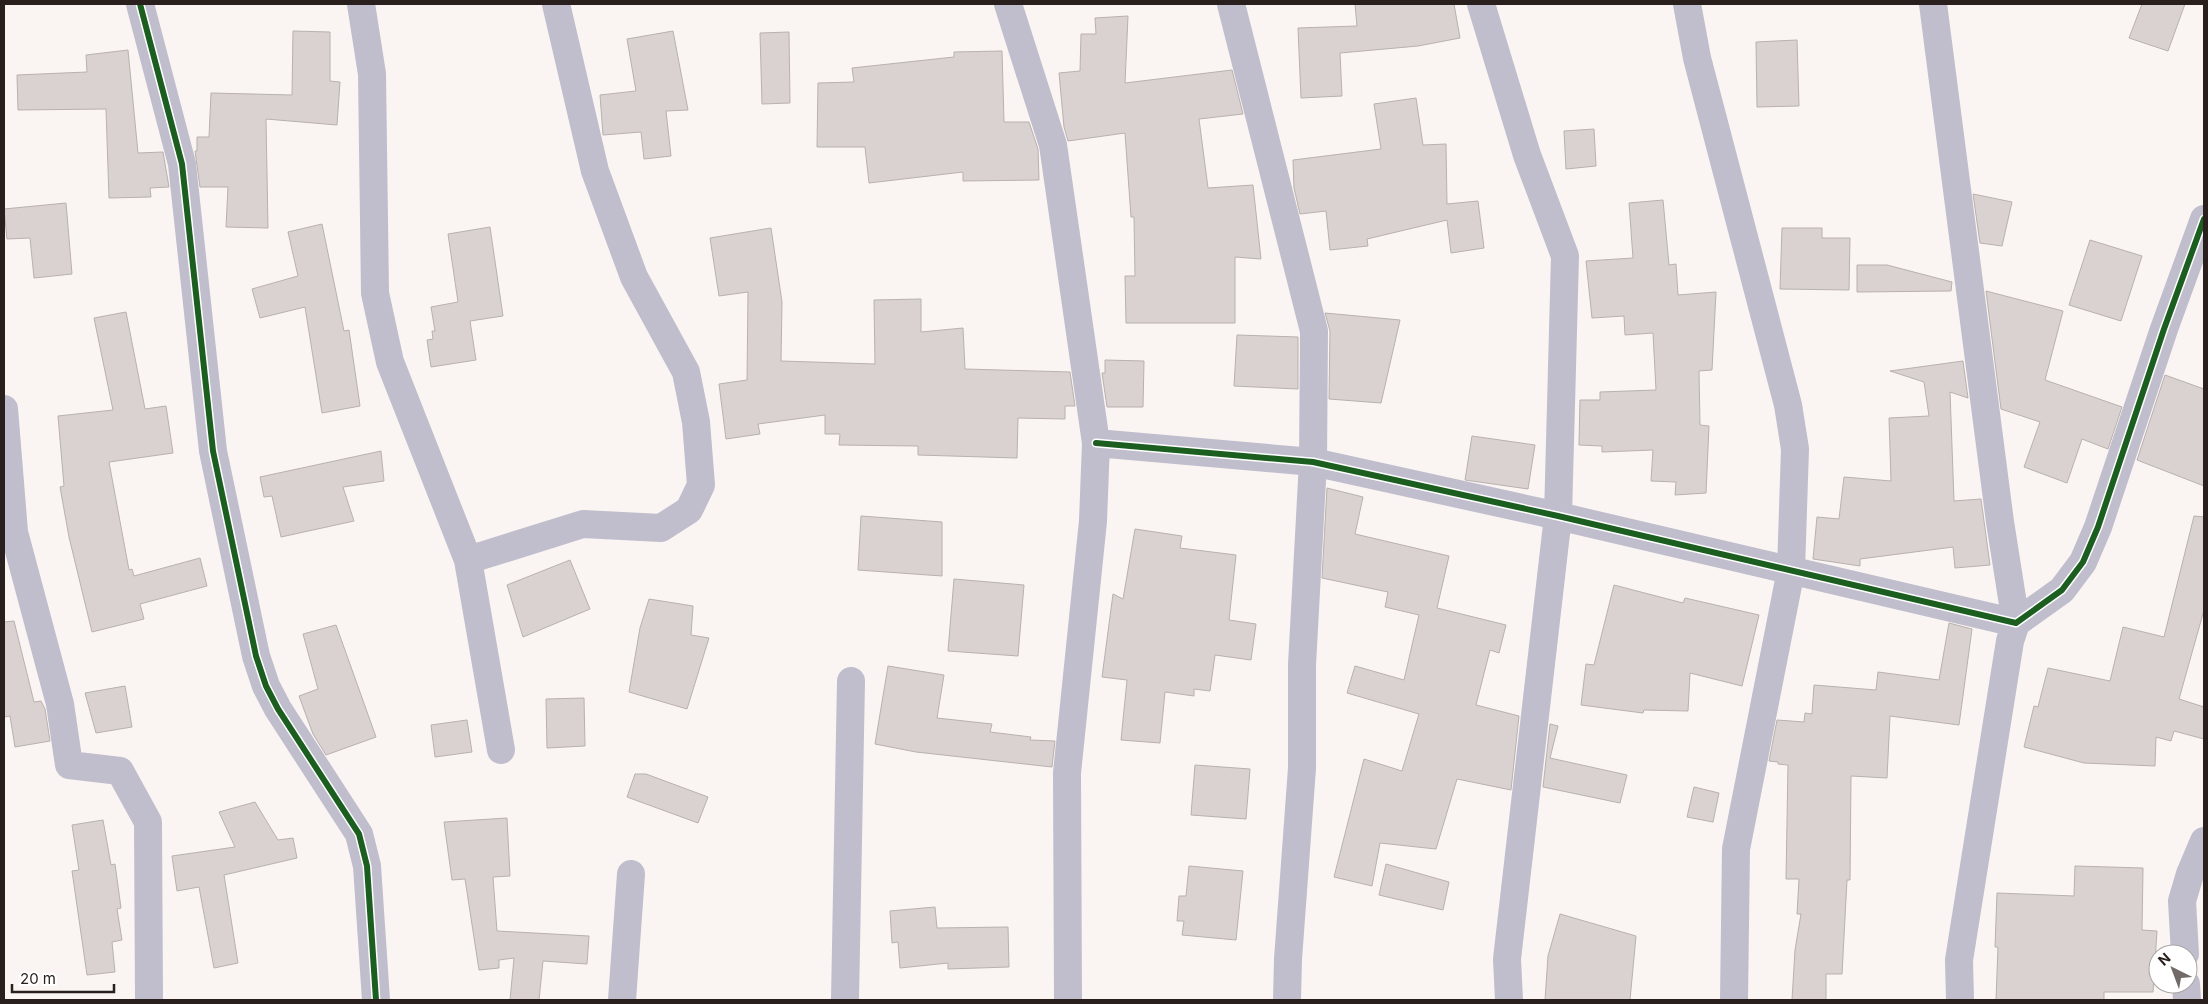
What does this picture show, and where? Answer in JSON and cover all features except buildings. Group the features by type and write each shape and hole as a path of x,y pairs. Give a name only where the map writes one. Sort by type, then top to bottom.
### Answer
{"street":[{"path":"140,4 182,164 213,451 256,656 266,686 278,709 359,834 367,866 376,1000"},
{"path":"361,4 372,74 375,293 390,362 468,560 501,750"},
{"path":"468,560 583,524 661,528 689,510 701,485 696,422 686,372 634,277 595,171 556,4"},
{"path":"1008,4 1053,145 1096,443 1092,521 1067,773 1068,1000"},
{"path":"1231,4 1314,331 1312,462 1302,665 1302,768 1288,959 1287,1000"},
{"path":"1481,4 1527,154 1565,256 1558,516 1507,959 1509,1000"},
{"path":"1687,4 1697,58 1788,406 1795,449 1791,570 1736,849 1734,1000"},
{"path":"1934,4 2000,522 2016,623 2010,641 1959,960 1960,1000"},
{"path":"1096,443 1312,462 1558,516 2016,623 2062,590 2083,562 2098,528 2164,329 2204,218"},
{"path":"4,409 14,532 60,704 69,765 120,771 148,822 149,1000"},
{"path":"845,1000 851,681"},
{"path":"2184,944 2182,901 2190,874 2204,841"},
{"path":"622,1000 631,874"}],"cycle path":[{"path":"140,4 182,164 213,451 256,656 266,686 278,709 359,834 367,866 376,1000"},
{"path":"1096,443 1313,462 1558,516 2016,623 2062,590 2083,562 2098,527 2164,329 2204,219"}]}
